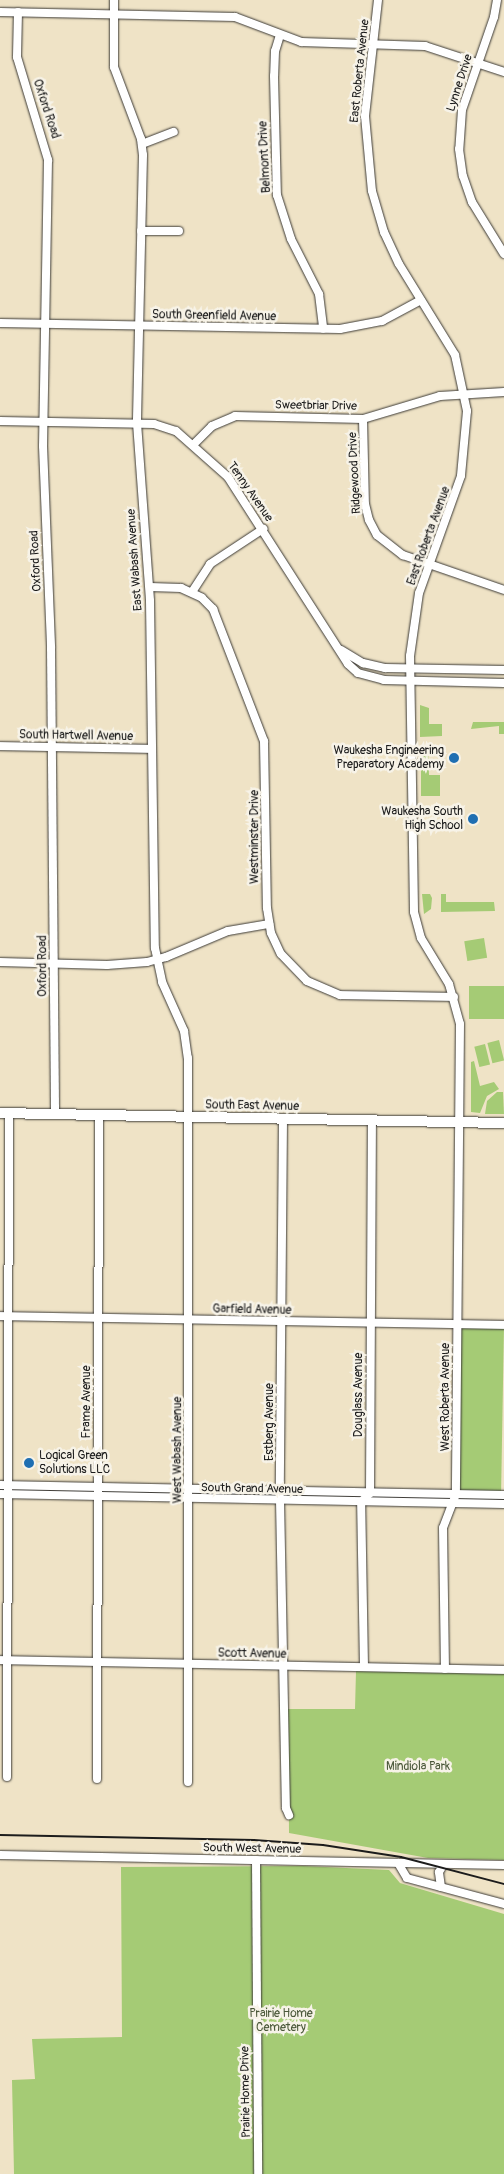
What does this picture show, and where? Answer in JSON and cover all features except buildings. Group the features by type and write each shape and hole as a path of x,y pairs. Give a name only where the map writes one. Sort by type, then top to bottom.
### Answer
{"main road":[{"name":"South East Avenue","path":"4,1113 504,1123"}],"street":[{"name":"East Wabash Avenue","path":"114,0 114,67 142,144 142,231 137,423 150,587 156,960 162,982 186,1038 190,1118"},
{"name":"East Roberta Avenue","path":"378,0 375,44 365,116 369,176 384,232 421,300 451,345 465,393 467,423 461,476 429,564 416,610 410,669 414,912 421,938 454,997 460,1024 460,1122"},
{"name":"Lynne Drive","path":"497,0 494,17 462,110 460,162 477,214 504,254"},
{"path":"0,12 235,17 250,20 280,35 301,42 434,47 504,72"},
{"name":"Oxford Road","path":"18,12 17,57 48,160 43,422 53,747 55,1114"},
{"name":"Belmont Drive","path":"280,35 275,51 274,76 277,194 291,239 319,294 323,329"},
{"path":"142,144 174,132"},
{"path":"142,231 179,231"},
{"name":"South Greenfield Avenue","path":"0,323 323,329 372,324 421,300"},
{"name":"Sweetbriar Drive","path":"194,444 212,426 235,416 363,419 418,400 465,393 504,392"},
{"name":"Ridgewood Drive","path":"363,419 369,520 377,535 391,549 504,590"},
{"name":"Tenny Avenue","path":"0,421 137,423 165,427 194,444 228,477 341,650 348,664 368,677 410,682 504,684"},
{"path":"192,592 210,564 263,529"},
{"name":"Westminster Drive","path":"150,587 170,586 192,592 208,604 218,618 264,744 269,924 286,961 297,973 321,989 352,997 454,997"},
{"name":"Tenny Avenue","path":"341,650 372,666 410,669 504,670"},
{"name":"South Hartwell Avenue","path":"0,746 152,749"},
{"path":"0,962 127,964 156,960 228,931 269,924"},
{"path":"4,1113 4,1660 7,1777"},
{"name":"Frame Avenue","path":"98,1779 99,1116"},
{"name":"West Wabash Avenue","path":"188,1782 190,1118"},
{"name":"Estberg Avenue","path":"283,1119 280,1500 286,1808 289,1815"},
{"name":"Douglass Avenue","path":"370,1493 372,1120"},
{"name":"West Roberta Avenue","path":"445,1669 443,1528 456,1494 460,1122"},
{"name":"Garfield Avenue","path":"4,1316 504,1325"},
{"name":"South Grand Avenue","path":"4,1486 504,1495"},
{"path":"364,1667 361,1502 370,1493"},
{"name":"South Grand Avenue","path":"4,1494 504,1504"},
{"name":"Scott Avenue","path":"4,1660 504,1670"},
{"name":"South West Avenue","path":"0,1856 504,1865"},
{"name":"Prairie Home Drive","path":"256,1860 258,2174"},
{"path":"398,1863 407,1878 504,1904"},
{"path":"441,1887 439,1874 444,1864"}],"green space":[{"path":"420,705 429,708 429,724 442,724 442,736 420,737"},
{"path":"473,722 504,722 504,734 499,734 499,726 471,729"},
{"path":"421,745 428,749 429,775 440,775 440,796 421,796"},
{"path":"422,894 430,894 432,898 431,909 424,914"},
{"path":"441,894 446,894 446,902 494,902 495,911 441,912"},
{"path":"484,938 487,958 467,961 464,941"},
{"path":"469,986 504,986 504,1019 469,1019"},
{"path":"499,1040 504,1060 492,1063 487,1043"},
{"path":"485,1044 490,1064 479,1067 474,1047"},
{"path":"474,1061 480,1086 494,1082 499,1089 487,1096 480,1113 471,1112 471,1062"},
{"path":"497,1092 503,1092 504,1114 485,1114 487,1101"},
{"path":"457,1325 504,1326 501,1495 454,1494"},
{"name":"Mindiola Park","path":"356,1671 504,1674 504,1860 428,1858 289,1833 288,1709 355,1709"},
{"name":"Prairie Home Cemetery","path":"303,1866 389,1870 400,1883 504,1914 504,2174 14,2174 12,2080 35,2079 32,2039 122,2037 121,1867"}],"railway":[{"path":"0,1835 254,1840 323,1845 401,1857 504,1884"}],"place":[{"name":"Waukesha Engineering Preparatory Academy","path":"454,758"},
{"name":"Waukesha South High School","path":"473,819"},
{"name":"Logical Green Solutions LLC","path":"29,1463"}]}
